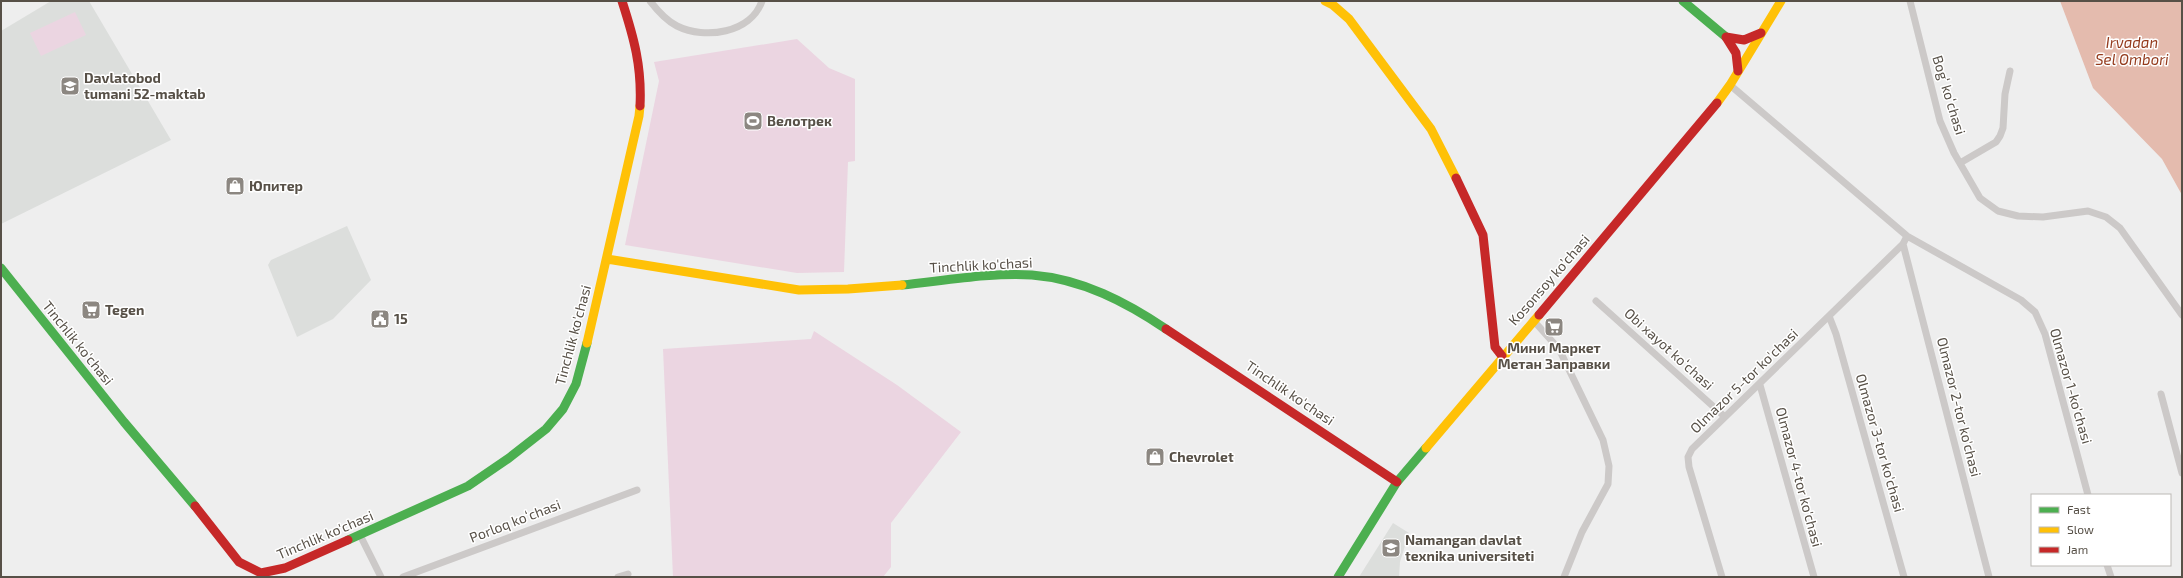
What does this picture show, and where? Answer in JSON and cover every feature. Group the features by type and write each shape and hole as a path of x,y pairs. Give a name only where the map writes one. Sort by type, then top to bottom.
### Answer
{"street":[{"name":"Tinchlik ko'chasi","path":"1,268 124,422 162,465 239,562 256,573 269,573 285,568 468,486 528,444 555,420 567,403 578,378 607,259 639,116 640,87 636,46 622,1"},
{"path":"650,1 676,26 691,31 712,33 734,30 750,19 762,1"},
{"path":"1325,1 1334,5 1350,19 1431,129 1477,219 1483,235 1495,347 1502,356"},
{"path":"1683,1 1726,37 1736,53 1738,71"},
{"name":"Kosonsoy ko’chasi","path":"1338,577 1397,482 1502,356 1533,320 1552,301 1705,119 1730,85 1781,1"},
{"name":"Bogʻ koʻchasi","path":"1910,1 1940,121 1960,163 1980,198 1998,211 2018,216 2043,217 2088,212 2106,218 2120,228 2182,315"},
{"path":"1726,37 1736,41 1745,40 1762,32"},
{"path":"1960,163 1996,142 2000,136 2003,128 2005,94 2010,71"},
{"name":"Olmazor 1-ko'chasi","path":"1730,85 1907,236 2008,291 2035,312 2045,334 2088,494"},
{"name":"Olmazor 5-tor ko'chasi","path":"1722,577 1688,457 1692,449 1760,385 1903,244 1907,236"},
{"name":"Olmazor 2-tor ko'chasi","path":"1903,244 1989,577"},
{"name":"Tinchlik ko'chasi","path":"607,259 799,290 848,288 1015,275 1038,275 1060,279 1100,292 1139,311 1397,482"},
{"name":"Obi xayot koʻchasi","path":"1596,301 1725,417"},
{"name":"Olmazor 3-tor ko'chasi","path":"1829,316 1836,334 1904,577"},
{"path":"1533,320 1560,349 1603,440 1609,466 1608,484 1582,532 1564,577"},
{"name":"Olmazor 4-tor ko'chasi","path":"1760,385 1814,577"},
{"path":"2161,394 2179,448 2182,473"},
{"name":"Porloq koʻchasi","path":"403,577 637,490"},
{"path":"360,535 381,577"},
{"path":"2107,566 2110,577"},
{"path":"618,577 628,574"}],"shaded area":[{"name":"Davlatobod tumani 52-maktab","path":"51,1 89,1 171,140 1,224 1,31"},
{"path":"75,12 86,35 41,56 30,33"},
{"name":"Велотрек","path":"797,39 829,68 855,79 855,161 848,162 844,272 797,273 625,245 659,81 654,62"},
{"path":"347,226 371,280 333,319 297,337 268,265 271,260"},
{"path":"814,331 897,385 961,432 891,523 891,567 883,577 673,577 663,349 811,339"},
{"name":"Namangan davlat texnika universiteti","path":"1393,523 1409,533 1400,562 1399,577 1359,577"}],"water":[{"name":"Irvadan Sel Ombori","path":"2060,1 2182,1 2182,195 2162,159 2093,88"}],"traffic: fast":[{"path":"1683,1 1726,37"},
{"path":"1,268 124,422 195,506"},
{"path":"902,285 967,277 1017,274 1050,277 1068,281 1103,293 1151,319 1166,329"},
{"path":"348,540 468,486 509,458 546,429 563,409 576,384 587,343"},
{"path":"1338,577 1397,482 1426,448"}],"traffic: slow":[{"path":"1325,1 1333,5 1349,19 1431,129 1456,178"},
{"path":"1717,103 1730,85 1781,1"},
{"path":"587,343 639,116 640,106"},
{"path":"607,259 799,290 848,289 902,285"},
{"path":"1426,448 1539,315"}],"traffic: jam":[{"path":"622,1 636,53 640,78 640,106"},
{"path":"1738,71 1736,53 1726,37 1744,40 1761,33"},
{"path":"1539,315 1717,103"},
{"path":"1456,178 1483,235 1495,347 1502,356"},
{"path":"1166,329 1397,482"},
{"path":"195,506 239,562 261,573 285,568 348,540"}],"place":[{"name":"Davlatobod tumani 52-maktab","path":"70,86"},
{"name":"Велотрек","path":"753,121"},
{"name":"Юпитер","path":"235,186"},
{"name":"Tegen","path":"91,310"},
{"name":"15","path":"380,319"},
{"name":"Мини Маркет Метан Заправки","path":"1554,327"},
{"name":"Chevrolet","path":"1155,457"},
{"name":"Namangan davlat texnika universiteti","path":"1391,548"}]}
